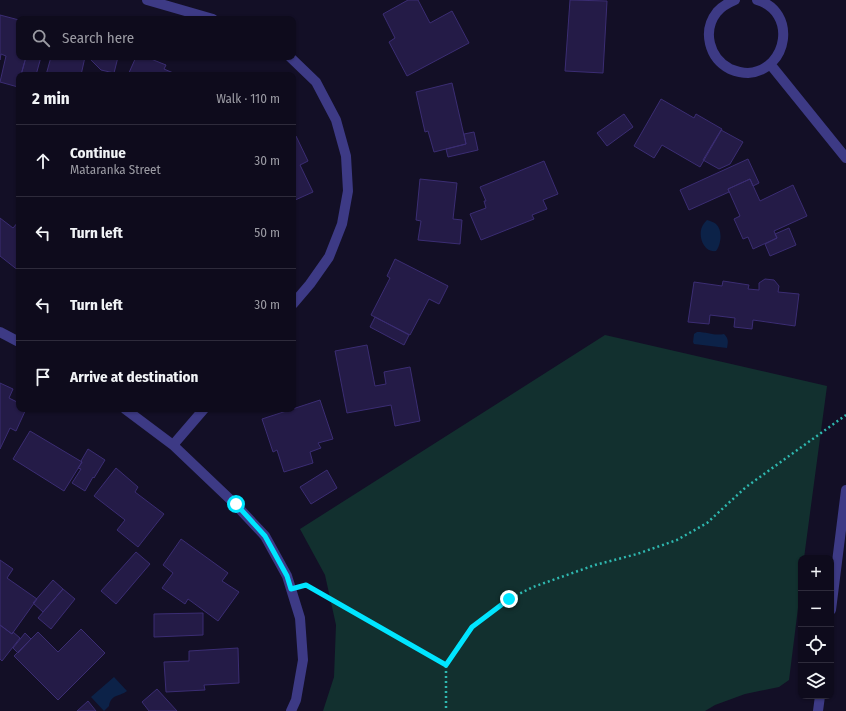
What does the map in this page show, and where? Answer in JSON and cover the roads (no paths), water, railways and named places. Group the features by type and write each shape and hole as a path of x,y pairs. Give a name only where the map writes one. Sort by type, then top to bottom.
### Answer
{"street":[{"path":"147,0 203,16"},
{"path":"735,0 727,3 718,11 711,22 709,34 710,46 716,57 724,66 735,71 747,73 759,70 770,64 778,55 783,43 783,31 780,19 773,9 758,0"},
{"path":"293,60 316,82 336,120 346,156 348,191 342,224 329,257 296,300"},
{"path":"770,64 846,158"},
{"path":"0,332 16,340"},
{"path":"129,412 173,445 236,504 265,536 287,576 300,618 303,660 296,700 291,711"},
{"path":"173,445 201,412"},
{"path":"833,591 846,490"},
{"path":"818,711 820,699"}],"water":[{"path":"707,220 715,223 720,230 720,241 716,251 711,251 702,242 701,229"},
{"path":"697,332 717,335 724,334 728,341 727,348 694,344 694,334"},
{"path":"114,677 127,691 113,698 109,706 104,711 91,697"}]}
